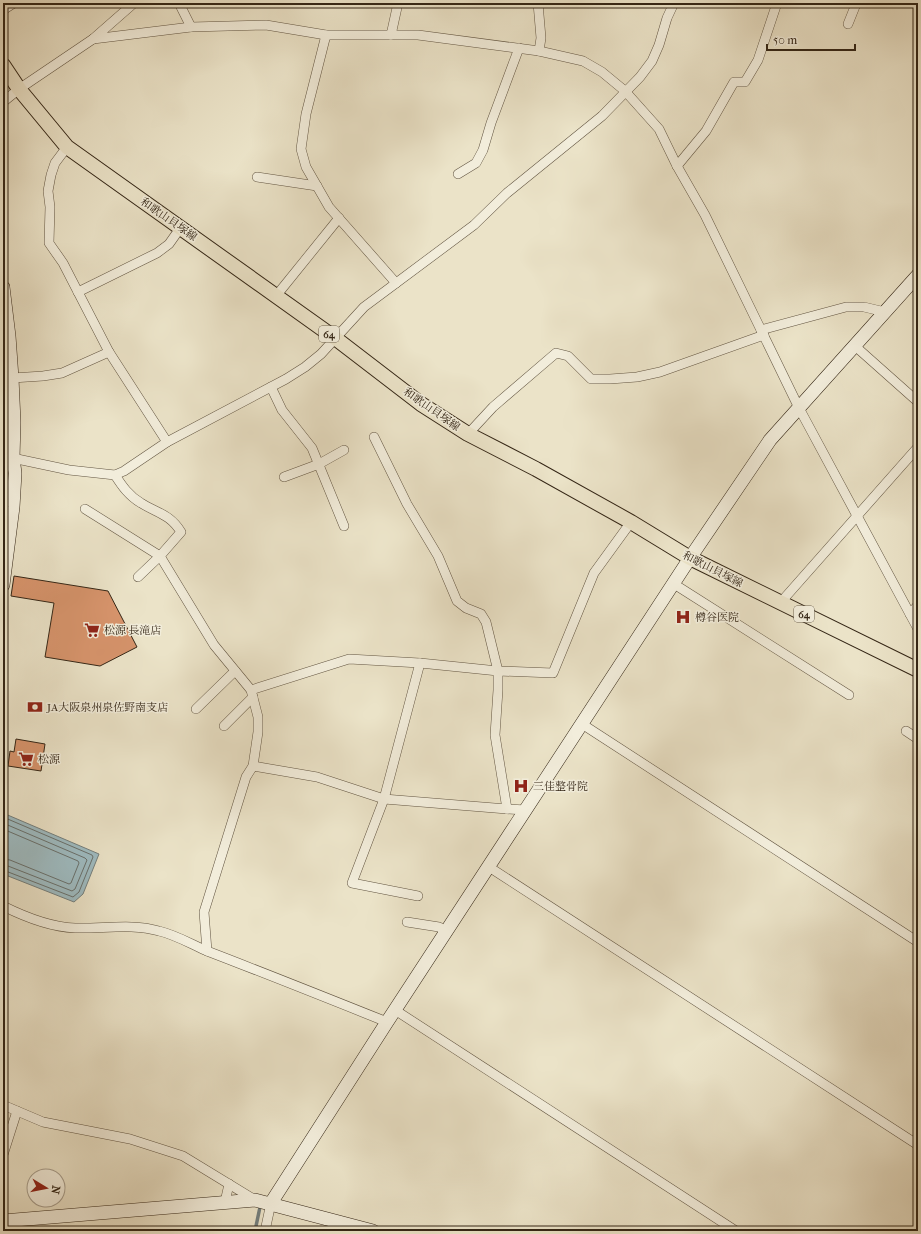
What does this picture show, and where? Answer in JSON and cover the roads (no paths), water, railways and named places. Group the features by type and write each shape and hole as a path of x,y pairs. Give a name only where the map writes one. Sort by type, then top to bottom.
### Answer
{"main road":[{"name":"和歌山貝塚線","path":"3,65 20,89 67,147 335,338 421,404 468,434 536,469 631,522 690,558 918,670"}],"street":[{"path":"3,10 14,3"},
{"path":"3,102 93,39 134,3"},
{"path":"179,3 191,27"},
{"path":"391,35 398,3"},
{"path":"538,3 541,38 539,51"},
{"path":"8,457 69,470 115,475 124,471 167,442 271,387 305,367 321,354 364,307 474,225 507,193 602,116 640,77 652,61 660,45 667,18 674,3"},
{"path":"677,166 706,131 734,82 745,82 758,60 777,3"},
{"path":"848,24 856,4 854,3"},
{"path":"93,39 191,27 266,25 326,35 418,35 519,48 583,61 602,72 625,91 659,129 677,166 705,215 800,408 918,630"},
{"path":"326,35 306,114 301,149 306,167 329,207 396,282"},
{"path":"458,174 476,163 483,150 491,123 519,48"},
{"path":"67,147 55,163 51,175 48,191 50,207 49,243 63,263 109,352 167,442"},
{"path":"257,177 317,186"},
{"path":"276,296 339,218"},
{"path":"78,292 157,253 169,244 181,227"},
{"path":"265,1231 271,1203 387,1022 690,558 770,440 918,275"},
{"path":"3,287 9,336 9,373 14,422 8,457 15,473 13,507 3,585"},
{"path":"468,434 493,407 556,353 568,356 591,378 610,379 630,377 660,372 763,333 846,307 864,307 885,312"},
{"path":"855,346 918,402"},
{"path":"9,373 43,376 62,373 109,352"},
{"path":"271,387 282,410 312,448 344,526"},
{"path":"374,437 407,504 438,556 457,601 466,608 481,614 486,622 498,671 495,735 507,809"},
{"path":"781,602 918,447"},
{"path":"284,477 319,464 344,450"},
{"path":"115,475 124,489 140,502 153,508 175,522 181,532 160,556 138,577"},
{"path":"85,509 160,556 214,646 252,694 258,716 256,750 253,766 246,777 204,912 207,951"},
{"path":"224,726 252,694 349,659 420,663 498,671 553,672 594,573 631,522"},
{"path":"674,584 849,695"},
{"path":"910,614 918,605"},
{"path":"418,896 352,884 384,799 420,663"},
{"path":"196,709 235,671"},
{"path":"582,724 918,942"},
{"path":"906,731 918,739"},
{"path":"253,766 317,777 384,799 526,810"},
{"path":"489,867 918,1146"},
{"path":"3,906 41,922 59,926 73,928 142,928 160,931 387,1022"},
{"path":"407,922 439,927 446,932"},
{"path":"395,1010 736,1231"},
{"path":"3,1105 43,1122 130,1139 183,1156 255,1200"},
{"path":"3,1155 17,1111"},
{"path":"224,1202 229,1184"},
{"path":"3,1221 255,1200 373,1231"}],"water":[{"path":"3,813 99,854 83,894 74,902 3,874"}],"waterway":[{"path":"255,1231 260,1207"}],"place":[{"name":"樽谷医院","path":"683,617"},
{"name":"松源 長滝店","path":"92,630"},
{"name":"JA大阪泉州泉佐野南支店","path":"35,707"},
{"name":"松源","path":"26,759"},
{"name":"三佳整骨院","path":"521,786"}]}
